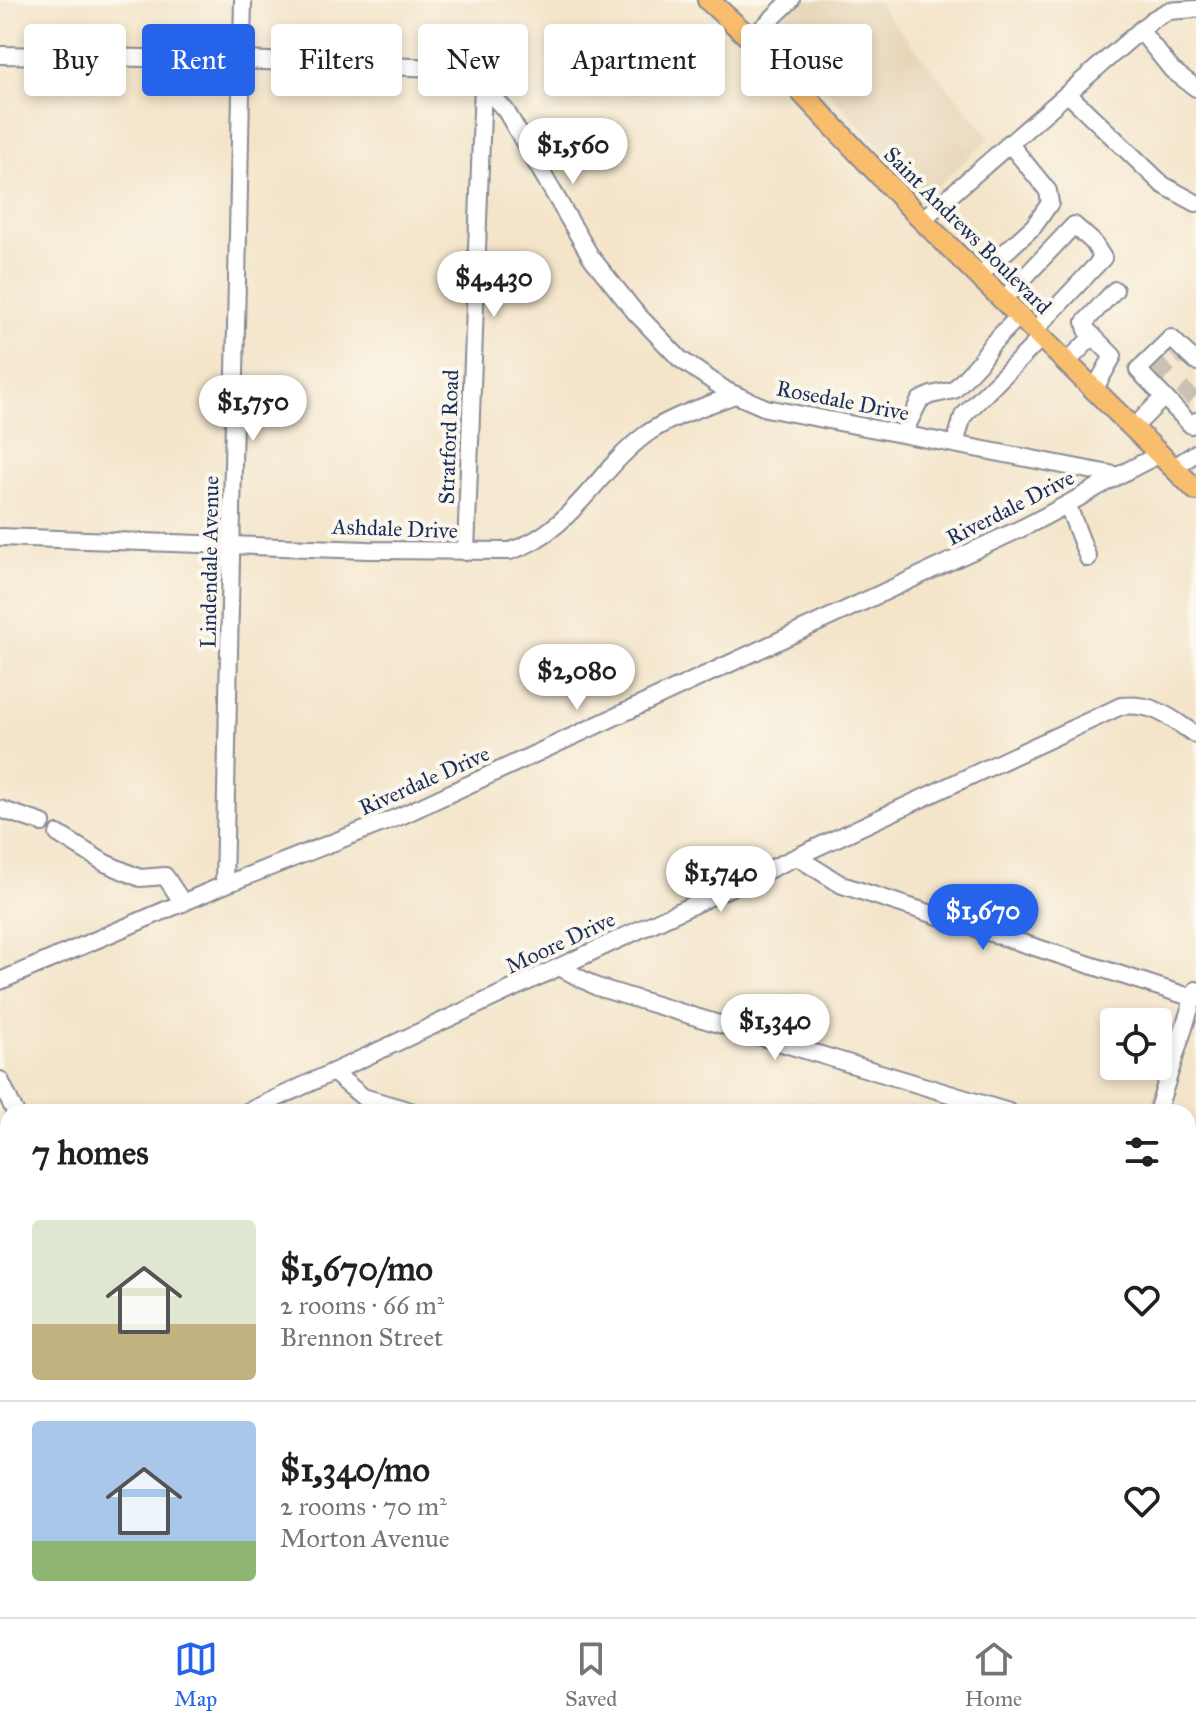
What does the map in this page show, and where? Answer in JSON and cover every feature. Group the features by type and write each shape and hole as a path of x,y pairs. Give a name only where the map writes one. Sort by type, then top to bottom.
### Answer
{"main road":[{"name":"Saint Andrews Boulevard","path":"708,0 741,30"},
{"name":"Saint Andrews Boulevard","path":"805,96 922,220 1196,490"}],"street":[{"name":"Lindendale Avenue","path":"243,0 243,24"},
{"path":"766,24 791,0"},
{"path":"922,220 1140,30 1168,11 1196,9"},
{"path":"1140,30 1172,70 1196,88"},
{"name":"Rosedale Drive","path":"0,55 142,58"},
{"name":"Rosedale Drive","path":"255,61 418,67"},
{"path":"1068,94 1163,185 1196,203"},
{"name":"Lindendale Avenue","path":"224,885 241,96"},
{"name":"Stratford Road","path":"466,552 483,96"},
{"name":"Rosedale Drive","path":"493,96 506,111 591,257 635,312 680,359 735,395 766,408 1115,475"},
{"path":"979,276 1034,226 1050,203 1048,191 1009,143"},
{"path":"955,444 963,416 1103,258 1093,242 1074,225 1003,300"},
{"path":"1094,390 1113,356 1087,330 1085,322 1115,290"},
{"path":"903,434 920,400 954,390 1019,316"},
{"path":"1066,363 1093,336"},
{"path":"1185,357 1171,338 1138,370 1154,380 1191,425 1196,421"},
{"name":"Ashdale Drive","path":"0,537 510,551 551,531 644,436 663,424 735,395"},
{"path":"1133,428 1173,400"},
{"name":"Riverdale Drive","path":"0,981 224,885 403,815 1068,506 1115,475 1196,453"},
{"path":"1068,506 1088,558"},
{"name":"Moore Drive","path":"264,1104 1121,706 1139,705 1158,709 1196,735"},
{"path":"0,809 42,823"},
{"path":"58,834 105,863 140,878 165,876 183,903"},
{"path":"797,857 842,885 1194,993 1159,1104"},
{"path":"559,967 597,987 983,1104"},
{"path":"333,1072 361,1104"},
{"path":"0,1080 11,1104"}],"shaded area":[{"path":"799,0 875,0 990,138 927,195 922,195 833,96 872,96 872,24 776,24"}],"tunnel":[{"path":"1158,376 1176,358"},
{"path":"1182,399 1196,385"}]}
